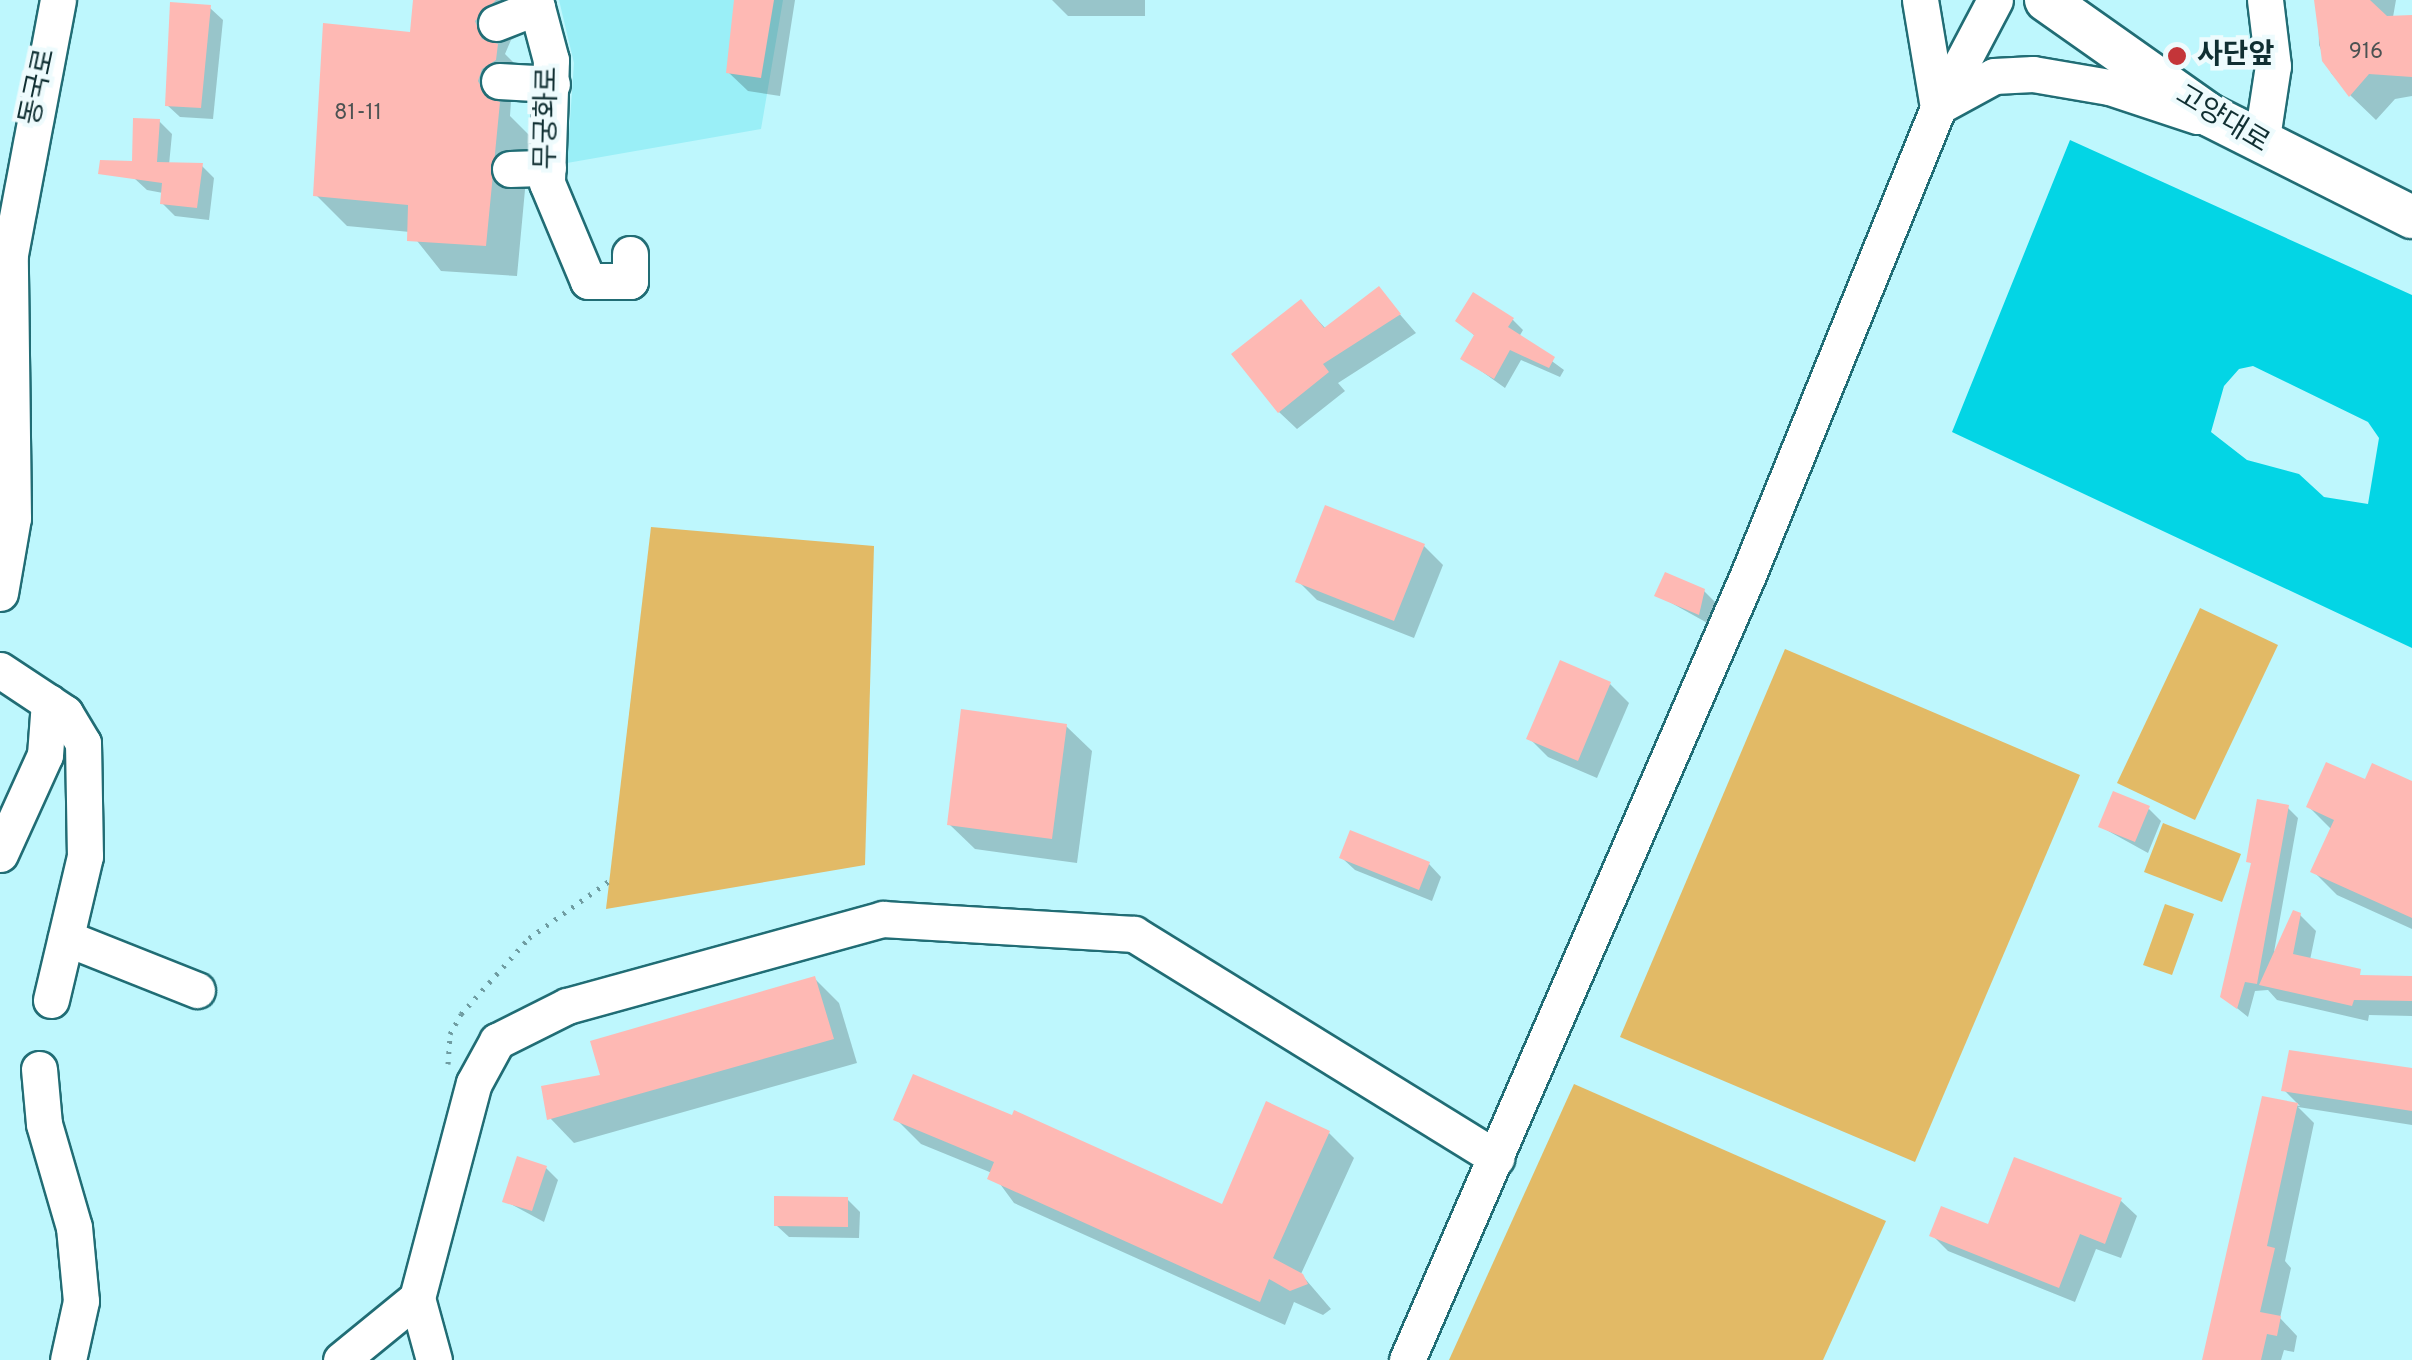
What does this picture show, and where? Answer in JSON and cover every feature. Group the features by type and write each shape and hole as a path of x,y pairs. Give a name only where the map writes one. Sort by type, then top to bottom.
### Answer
{"main road":[{"name":"고양대로","path":"2046,0 2253,132 2412,217"},
{"name":"고양대로","path":"2078,0 2253,132 2412,194"}],"street":[{"name":"동국로","path":"0,593 12,518 6,431 10,254 58,0"},
{"path":"1920,0 1938,108"},
{"path":"1406,1360 1748,575 1938,108 1995,0"},
{"path":"1938,108 1958,91 1994,76 2033,74 2108,87 2253,132 2273,66 2266,0"},
{"path":"496,22 536,3"},
{"name":"무궁화로","path":"536,3 552,84 547,183 588,281 630,280 630,254"},
{"path":"499,82 552,84"},
{"path":"510,169 548,168"},
{"path":"0,670 49,702 83,743 84,856 51,1000"},
{"path":"0,854 45,754 49,702"},
{"path":"434,1360 417,1298 469,1102 497,1041 538,1016 884,919 1107,930 1154,942 1496,1158"},
{"path":"66,938 197,990"},
{"path":"38,1069 44,1124 76,1245 81,1301 68,1360"},
{"path":"341,1360 417,1298"}],"path":[{"path":"469,1102 448,1063 450,1034 461,1014 528,938 609,881"}],"shaded area":[{"path":"559,0 783,0 761,129 567,163 574,63"},
{"path":"2070,140 2412,295 2412,648 1952,432","holes":["2253,366 2368,422 2379,438 2368,504 2324,497 2299,474 2247,460 2211,432 2224,386 2239,369"]},
{"path":"651,527 874,546 865,865 606,909"},
{"path":"2200,608 2278,645 2195,820 2117,783"},
{"path":"1785,649 2080,775 1915,1162 1620,1037"},
{"path":"2163,823 2241,854 2222,902 2144,872"},
{"path":"2165,904 2194,914 2172,975 2143,965"},
{"path":"1574,1084 1886,1221 1823,1360 1449,1360"}],"building":[{"path":"413,0 496,0 475,21 482,39 498,44 496,60 482,69 478,81 487,98 500,102 486,246 407,241 408,205 313,196 323,23 410,32"},
{"path":"734,0 774,0 761,78 726,73"},
{"path":"2314,0 2370,0 2387,16 2412,15 2412,77 2369,74 2349,97 2322,61"},
{"path":"170,2 211,5 201,108 165,106"},
{"path":"133,118 160,119 157,162 203,163 197,208 160,204 162,183 98,174 100,160 132,161"},
{"path":"1379,286 1401,314 1323,364 1329,372 1278,413 1231,354 1301,299 1324,328"},
{"path":"1473,292 1514,318 1508,327 1555,357 1549,368 1510,350 1494,379 1460,359 1474,335 1455,321"},
{"path":"1325,505 1425,544 1394,621 1295,582"},
{"path":"1665,572 1705,589 1699,615 1654,596"},
{"path":"1560,660 1611,682 1578,761 1526,739"},
{"path":"961,709 1067,724 1052,839 947,825"},
{"path":"2326,762 2365,779 2372,763 2412,781 2412,918 2310,872 2334,820 2306,807"},
{"path":"2113,791 2150,806 2135,842 2098,827"},
{"path":"2257,799 2289,805 2257,984 2245,982 2237,1009 2220,997 2251,863 2246,862"},
{"path":"1350,830 1430,862 1419,890 1339,858"},
{"path":"2293,910 2301,913 2293,954 2361,969 2360,975 2412,976 2412,1001 2354,1000 2352,1006 2259,985"},
{"path":"815,976 834,1039 547,1120 541,1086 600,1075 590,1041"},
{"path":"2289,1050 2412,1068 2412,1111 2281,1091"},
{"path":"913,1074 1012,1115 1014,1110 1222,1204 1266,1101 1330,1131 1273,1258 1303,1274 1308,1284 1290,1291 1269,1279 1260,1302 987,1179 994,1162 893,1120"},
{"path":"2262,1096 2298,1103 2267,1246 2275,1248 2260,1312 2281,1316 2277,1336 2267,1334 2261,1360 2202,1360"},
{"path":"517,1156 547,1166 532,1211 502,1202"},
{"path":"2014,1157 2122,1198 2105,1244 2080,1234 2059,1288 1929,1236 1941,1206 1988,1224"},
{"path":"774,1196 848,1197 848,1227 774,1226"}],"place":[{"name":"사단앞","path":"2177,56"}]}
